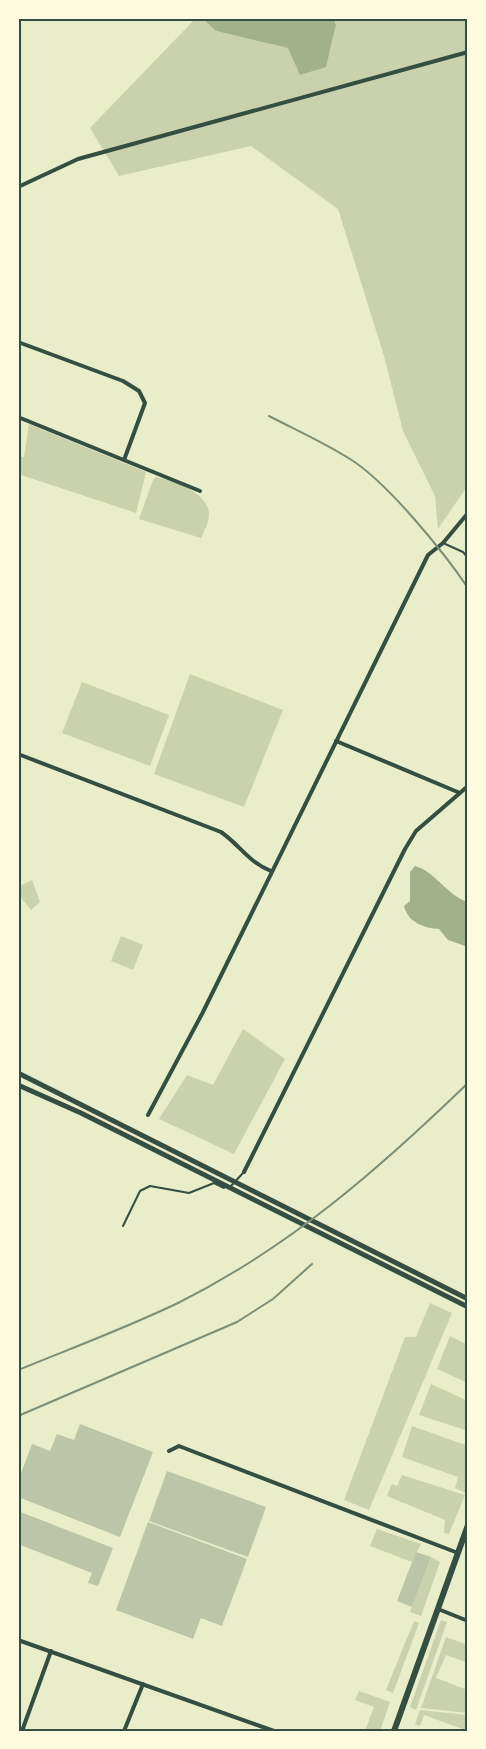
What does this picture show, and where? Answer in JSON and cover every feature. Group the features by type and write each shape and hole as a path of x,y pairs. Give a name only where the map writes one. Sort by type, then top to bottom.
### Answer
{"highway":[{"path":"394,1731 468,1525"}],"main road":[{"path":"18,1073 436,1287 468,1307"},
{"path":"18,1085 436,1287 468,1299"}],"street":[{"path":"18,186 78,159 468,52"},
{"path":"18,342 123,381 139,391 145,403 124,460"},
{"path":"18,417 200,491"},
{"path":"148,1115 203,1011 428,555 443,543 468,513"},
{"path":"468,540 468,546"},
{"path":"336,741 460,793"},
{"path":"18,754 221,832 231,839 252,862 271,872"},
{"path":"244,1172 405,849 417,831 468,786"},
{"path":"169,1451 179,1446 458,1553"},
{"path":"438,1609 468,1620"},
{"path":"18,1640 262,1729 274,1731"},
{"path":"22,1731 51,1651"},
{"path":"124,1731 143,1684"}],"lane":[{"path":"443,543 455,547 468,558"},
{"path":"123,1226 140,1191 150,1186 189,1193 214,1183 228,1190 244,1172"}],"shaded area":[{"path":"196,18 202,18 216,31 288,48 330,52 336,25 334,18 468,18 468,485 438,529 435,496 403,431 384,356 338,209 251,146 119,176 90,128"},
{"path":"202,18 334,18 336,25 326,67 300,75 288,48 216,31"},
{"path":"29,424 146,472 136,513 18,474 18,456 24,457"},
{"path":"156,477 189,489 204,500 209,515 201,538 139,519"},
{"path":"190,674 283,710 244,807 154,774"},
{"path":"82,682 169,715 150,766 62,733"},
{"path":"415,866 429,873 453,894 468,902 468,947 448,940 439,929 423,926 409,917 404,906 410,901 410,872"},
{"path":"32,880 40,902 31,910 18,894 18,887"},
{"path":"121,936 143,945 133,970 111,961"},
{"path":"243,1029 285,1059 234,1154 159,1119 187,1075 213,1085"},
{"path":"430,1303 452,1313 369,1510 344,1500 405,1337 416,1337"},
{"path":"450,1336 468,1345 468,1383 437,1369"},
{"path":"431,1384 468,1401 468,1431 419,1415"},
{"path":"412,1426 468,1446 466,1493 455,1488 458,1477 402,1457"},
{"path":"402,1475 465,1495 449,1534 444,1533 445,1520 387,1496 392,1484 397,1486"},
{"path":"377,1529 421,1544 412,1562 370,1546"},
{"path":"431,1557 440,1562 421,1616 410,1612"},
{"path":"441,1620 447,1622 416,1710 410,1707"},
{"path":"414,1621 419,1623 393,1693 386,1690"},
{"path":"446,1637 468,1645 468,1663 446,1655 436,1678 468,1690 468,1713 421,1708"},
{"path":"359,1691 390,1702 380,1731 365,1731 374,1707 355,1700"},
{"path":"420,1710 468,1715 468,1731 424,1715 420,1726 415,1724"}],"building":[{"path":"80,1424 153,1452 120,1537 18,1497 18,1481 32,1444 50,1451 57,1434 74,1440"},
{"path":"167,1471 266,1507 248,1557 149,1521"},
{"path":"18,1511 113,1548 98,1586 88,1583 92,1573 18,1544"},
{"path":"148,1522 247,1559 222,1626 201,1618 193,1639 116,1610"},
{"path":"416,1552 431,1557 412,1607 397,1601"}],"railway":[{"path":"269,416 331,448 365,470 414,518 468,588"},
{"path":"18,1370 178,1303 258,1257 367,1176 468,1083"},
{"path":"18,1416 237,1322 273,1299 312,1264"}]}
